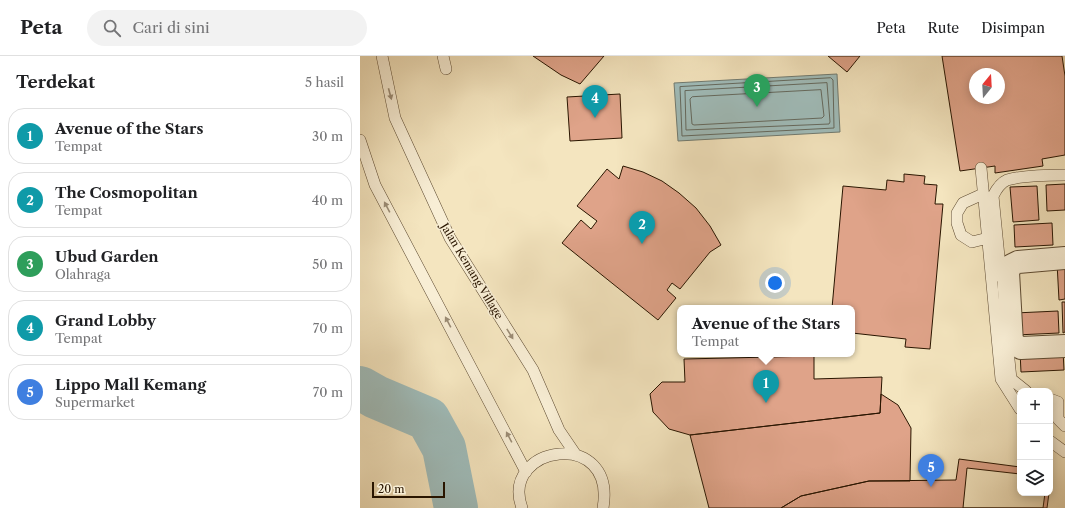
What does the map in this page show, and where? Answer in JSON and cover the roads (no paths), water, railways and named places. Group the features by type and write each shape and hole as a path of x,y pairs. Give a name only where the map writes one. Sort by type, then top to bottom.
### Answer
{"street":[{"path":"1065,258 1018,262 1010,266 1008,272 1012,343 1021,348 1065,346"}],"lane":[{"name":"Jalan Kemang Village","path":"382,56 395,118 450,238 533,370 559,430 576,455"},
{"path":"442,56 446,69"},
{"path":"360,140 375,185 526,472"},
{"path":"981,168 1001,379 1017,404"},
{"path":"1022,388 1011,380 993,196 996,189 1006,180 1046,175 1065,175"},
{"path":"983,194 963,203 957,213 957,223 961,235 972,242 988,238"},
{"path":"1053,400 1058,402 1058,419 1065,426"},
{"path":"1053,442 1065,452"},
{"path":"522,508 520,492 526,472 543,457 564,452 576,455 586,460 600,476 604,486 603,508"}],"water":[{"path":"837,74 840,132 678,141 674,83"}],"waterway":[{"path":"360,388 376,397 428,419 444,448 456,508"}],"place":[{"name":"Ubud Garden","path":"757,107"},
{"name":"Grand Lobby","path":"595,118"},
{"name":"The Cosmopolitan","path":"642,244"},
{"name":"Avenue of the Stars","path":"766,403"},
{"name":"Lippo Mall Kemang","path":"931,487"}]}
